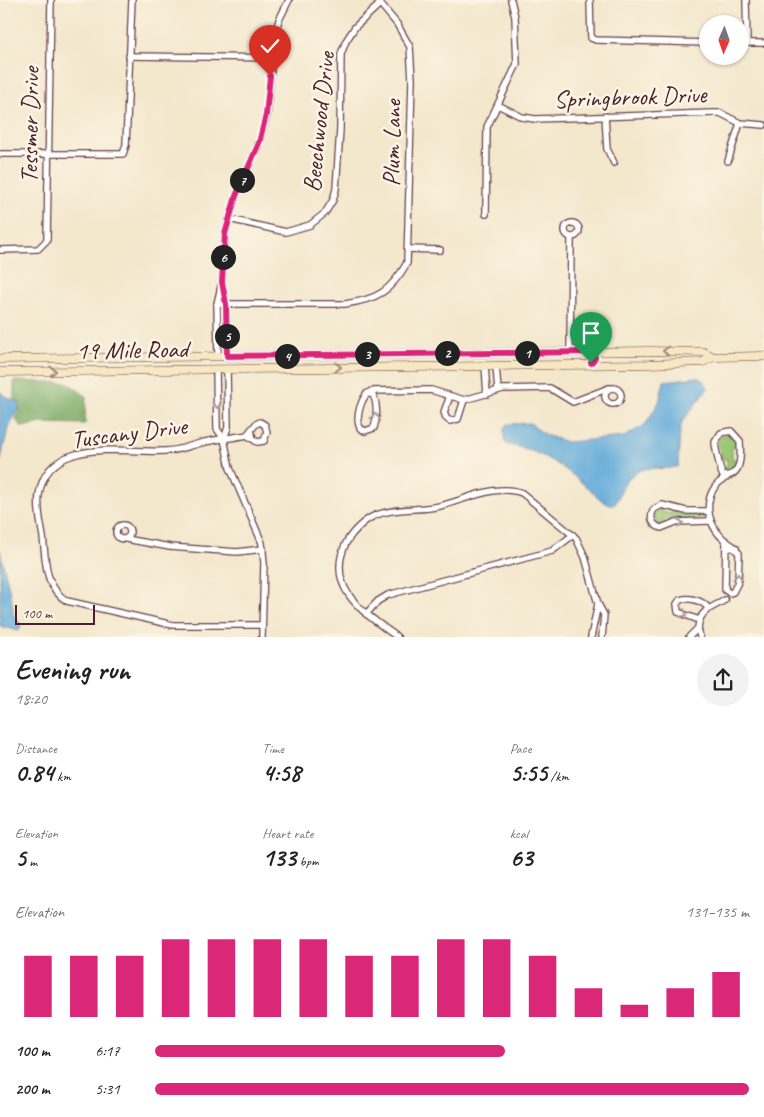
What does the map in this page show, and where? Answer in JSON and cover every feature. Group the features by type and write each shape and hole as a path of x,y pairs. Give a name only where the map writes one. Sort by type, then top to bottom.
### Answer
{"main road":[{"name":"19 Mile Road","path":"0,359 570,352 704,352 714,356 764,356"},
{"path":"588,364 594,360 594,352"},
{"path":"686,363 690,358 688,352"},
{"path":"484,366 481,357 487,353"},
{"path":"289,368 295,362 293,356"},
{"name":"19 Mile Road","path":"2,372 686,363 703,362 714,356"},
{"path":"190,369 188,361 194,357"},
{"path":"2,372 10,366 9,359"}],"street":[{"name":"Tessmer Drive","path":"0,250 40,248 48,240 51,0"},
{"path":"0,154 123,154 126,145 132,0"},
{"path":"218,356 217,304 222,282 225,234 236,196 259,143 266,115 271,58 279,20 289,0"},
{"path":"486,214 486,134 517,64 515,17 511,0"},
{"path":"590,0 591,38 603,41 699,43"},
{"path":"745,15 746,0"},
{"name":"Beechwood Drive","path":"229,219 286,232 310,225 325,213 333,200 336,189 342,54 346,41 378,2"},
{"name":"Plum Lane","path":"226,304 345,304 379,296 390,287 407,263 412,80 410,47 397,24 378,2"},
{"path":"749,43 764,44"},
{"path":"129,56 271,58"},
{"name":"Springbrook Drive","path":"498,105 522,116 535,119 720,113 740,123 764,125"},
{"path":"605,116 607,149 614,163"},
{"path":"728,161 740,123"},
{"path":"570,352 571,237"},
{"path":"408,250 440,250"},
{"path":"222,282 226,304 227,356"},
{"path":"217,304 226,304"},
{"path":"484,366 487,394"},
{"path":"496,366 498,390"},
{"path":"216,369 217,429 224,439"},
{"path":"227,369 228,427 224,439 227,462 257,526 263,549 262,637"},
{"path":"375,390 375,425 371,430 365,431 360,428 358,422 363,398 366,394 375,390 431,390 464,400 498,390 550,388 573,402 609,388 618,390 621,395 619,400 610,403 605,397 597,394"},
{"path":"605,397 609,388"},
{"path":"366,394 372,394 376,399"},
{"path":"450,396 444,412 446,418 450,421 458,419 464,400"},
{"path":"260,422 267,428 264,442 257,442 249,433 260,422"},
{"path":"700,637 699,620 708,608 725,600 733,592 738,582 738,553 736,548 726,542 710,522 708,511 710,496 719,482 735,473 740,464 740,440 731,432 721,432 715,440 719,456 719,482"},
{"name":"Tuscany Drive","path":"249,433 174,451 80,452 65,457 49,471 41,487 38,502 49,580 56,593 67,601 173,625 262,625"},
{"path":"719,472 722,476 727,476"},
{"path":"397,637 366,614 349,596 341,571 346,543 360,526 381,513 430,508 507,490 526,496 574,535 585,557 598,604 604,616 602,637"},
{"path":"708,511 683,510 662,505 654,509 651,518 654,524 661,528 676,522 710,522"},
{"path":"137,540 124,525 116,529 119,538 170,547 237,552 263,549"},
{"path":"126,539 131,532"},
{"path":"366,614 374,604 388,595 552,551 574,535"},
{"path":"725,600 726,542"},
{"path":"726,550 730,547 736,548"},
{"path":"725,590 729,593 733,592"},
{"path":"699,620 678,612 677,604 680,600 688,599 704,603 708,608"},
{"path":"591,637 598,604"},
{"path":"689,637 698,628"}],"green space":[{"path":"14,381 68,383 86,396 85,424 42,423 22,427 16,420 19,402 14,399"},
{"path":"731,434 737,442 737,447 732,447 732,459 737,459 736,468 724,473 722,467 727,467 727,459 722,459 717,442 720,436"},
{"path":"661,507 661,512 672,514 673,510 684,514 704,514 706,517 671,522 669,518 664,521 666,525 659,525 655,520 654,513"}],"water":[{"path":"697,377 704,381 708,388 682,422 678,466 647,469 635,473 626,482 614,505 603,501 569,472 550,460 519,447 506,444 504,439 504,427 507,424 530,423 545,435 567,442 624,437 645,425 659,402 664,381"},
{"path":"0,391 6,397 19,402 20,406 8,428 0,463"},
{"path":"0,549 13,614 21,625 19,631 0,626"}],"route":[{"path":"270,76 266,115 259,143 236,196 225,234 222,282 226,304 227,356 594,352 595,358 591,363"}]}
